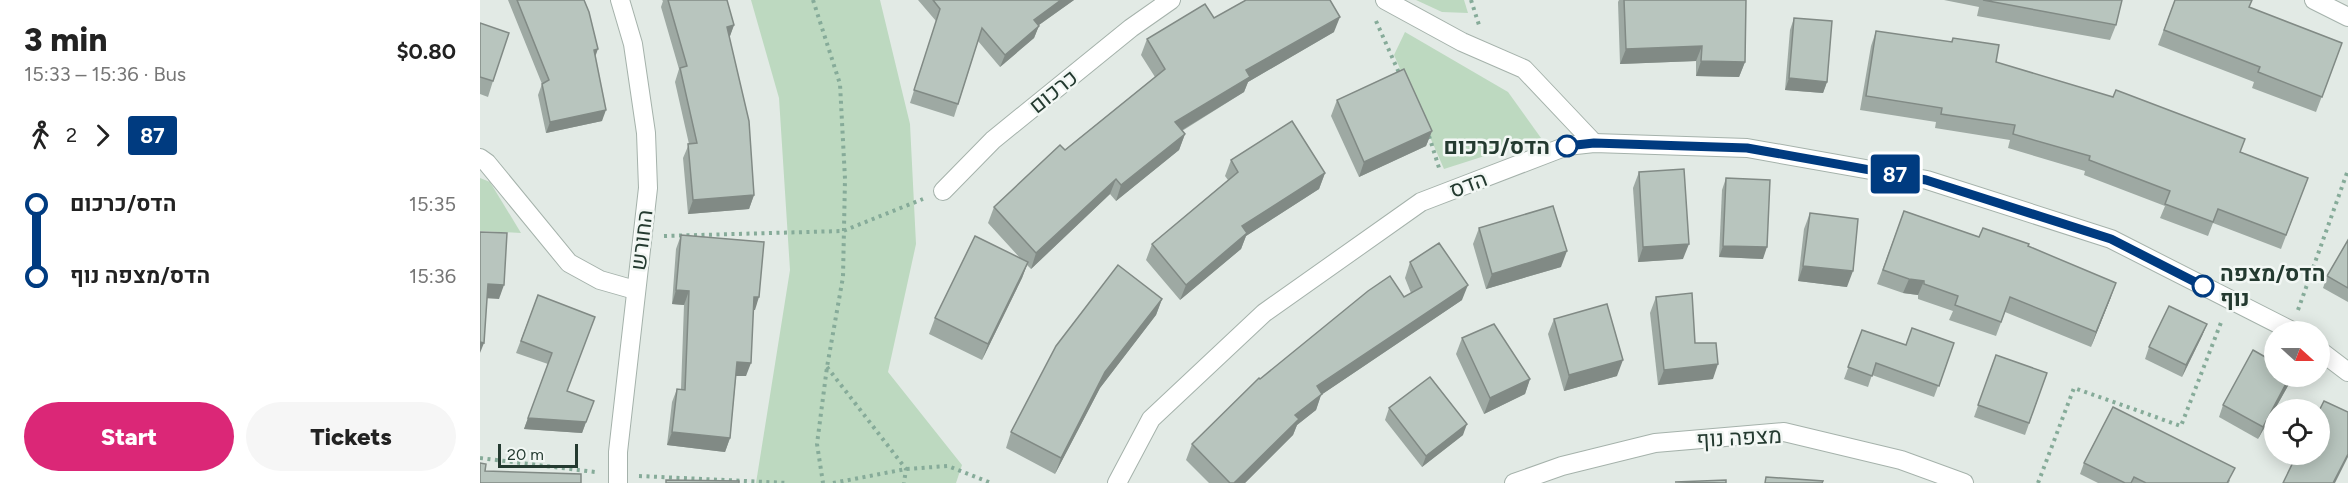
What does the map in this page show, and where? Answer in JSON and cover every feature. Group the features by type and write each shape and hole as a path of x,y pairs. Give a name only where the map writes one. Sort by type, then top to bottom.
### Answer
{"street":[{"name":"החורש","path":"618,483 618,452 648,188 646,133 633,44 620,0"},
{"name":"כרכום","path":"943,191 993,140 1131,28 1171,0"},
{"path":"1385,0 1462,42 1524,69 1594,143"},
{"path":"2314,0 2348,17"},
{"name":"הדס","path":"1117,483 1151,419 1264,313 1421,202 1567,146 1594,143 1747,148 1926,180 2111,239 2272,321"},
{"path":"480,158 487,163 569,263 600,280 635,290"},
{"path":"2330,358 2348,372"},
{"name":"מצפה נוף","path":"1514,483 1562,466 1655,443 1784,432 1901,460 1964,483"}],"path":[{"path":"813,0 840,84 844,179 843,277 827,367 817,444 823,483"},
{"path":"1374,18 1405,85"},
{"path":"1425,125 1447,192"},
{"path":"2295,321 2348,170"},
{"path":"642,237 843,231 943,191"},
{"path":"2038,483 2074,388 2181,426 2230,300"},
{"path":"827,367 906,470 904,483"},
{"path":"833,483 906,470 948,466 991,483"}],"green space":[{"path":"751,0 880,0 910,124 916,244 888,372 962,465 956,483 756,483 790,270 779,98"},
{"path":"1416,0 1464,0 1468,13 1442,12"},
{"path":"1405,32 1508,92 1541,138 1444,169 1394,55"},
{"path":"480,178 490,182 521,233 480,231"}],"building":[{"path":"517,0 584,0 598,49 594,50 606,110 550,122 542,84 549,80"},
{"path":"668,0 727,0 734,25 727,27 749,121 754,195 693,200 688,144 697,143 680,68 687,66"},
{"path":"933,0 1061,0 1034,20 1039,26 1005,55 982,28 958,104 914,90 940,9"},
{"path":"1246,0 1330,0 1340,17 1246,70 1250,77 1175,122 1185,134 1121,185 1116,179 1036,253 994,207 1060,145 1065,150 1165,69 1147,39 1205,4 1214,18"},
{"path":"1624,0 1746,0 1745,62 1701,61 1702,46 1626,49"},
{"path":"1983,0 2122,0 2116,25"},
{"path":"2175,0 2252,0 2249,7 2342,43 2322,97 2258,72 2260,67 2164,30"},
{"path":"1794,18 1832,21 1827,82 1789,78"},
{"path":"480,23 509,33 493,81 480,77"},
{"path":"1876,31 1952,42 1953,38 1999,45 1996,62 2113,97 2116,90 2245,139 2240,152 2308,178 2286,235 2218,209 2213,222 2165,204 2170,191 2089,160 2090,156 2013,134 2015,125 1941,114 1942,108 1866,96"},
{"path":"1404,69 1432,131 1364,162 1337,100"},
{"path":"1292,121 1325,173 1242,226 1247,233 1186,285 1152,244 1238,172 1231,160"},
{"path":"1684,169 1689,244 1643,247 1639,172"},
{"path":"1726,178 1770,180 1767,247 1723,246"},
{"path":"1553,206 1567,251 1492,274 1479,228"},
{"path":"1904,211 1979,237 1983,228 2029,244 2028,246 2116,283 2096,332 2010,297 2001,322 1955,305 1958,296 1924,284 1924,281 1909,279 1883,270"},
{"path":"1810,213 1858,219 1853,271 1803,266"},
{"path":"480,232 507,233 504,285 488,284 484,343 480,342"},
{"path":"681,235 764,242 759,297 754,297 751,363 737,362 730,438 672,432 677,389 685,390 689,291 676,290"},
{"path":"975,236 1028,262 988,344 935,318"},
{"path":"2348,240 2348,288 2327,276"},
{"path":"1439,243 1468,285 1317,386 1322,394 1295,415 1299,419 1234,483 1230,483 1192,444 1259,378 1368,291 1390,276 1404,297 1422,287 1410,262"},
{"path":"1118,265 1162,299 1105,372 1061,458 1011,432 1056,346"},
{"path":"1692,293 1695,343 1716,343 1718,364 1664,370 1656,297"},
{"path":"538,295 595,317 567,391 594,401 586,422 528,418 552,353 521,341"},
{"path":"1607,304 1623,360 1569,375 1554,319"},
{"path":"2169,306 2207,324 2186,365 2149,347"},
{"path":"1494,324 1530,379 1490,398 1462,338"},
{"path":"1912,328 1954,343 1939,386 1876,363 1872,376 1848,367 1862,330 1906,345"},
{"path":"2253,350 2264,356 2264,387 2284,387 2278,399 2264,399 2263,427 2223,405"},
{"path":"1996,355 2047,373 2029,423 1978,405"},
{"path":"1430,377 1467,424 1426,456 1389,408"},
{"path":"2330,404 2348,412 2348,454 2333,483 2283,483 2292,465 2330,465"},
{"path":"2113,407 2235,468 2227,483 2146,483 2134,477 2131,483 2125,483 2084,463"},
{"path":"480,463 486,464 485,471 581,474 581,483 480,483"},
{"path":"1766,477 1823,481 1822,483 1765,483"},
{"path":"666,480 739,481 739,483 666,483"},
{"path":"1726,480 1726,483 1675,482"}],"bus line":[{"name":"87","path":"1567,146 1594,143 1747,148 1926,180 2111,239 2203,286"}],"place":[{"name":"הדס/כרכום","path":"1567,146"},
{"name":"הדס/מצפה נוף","path":"2203,286"}]}
